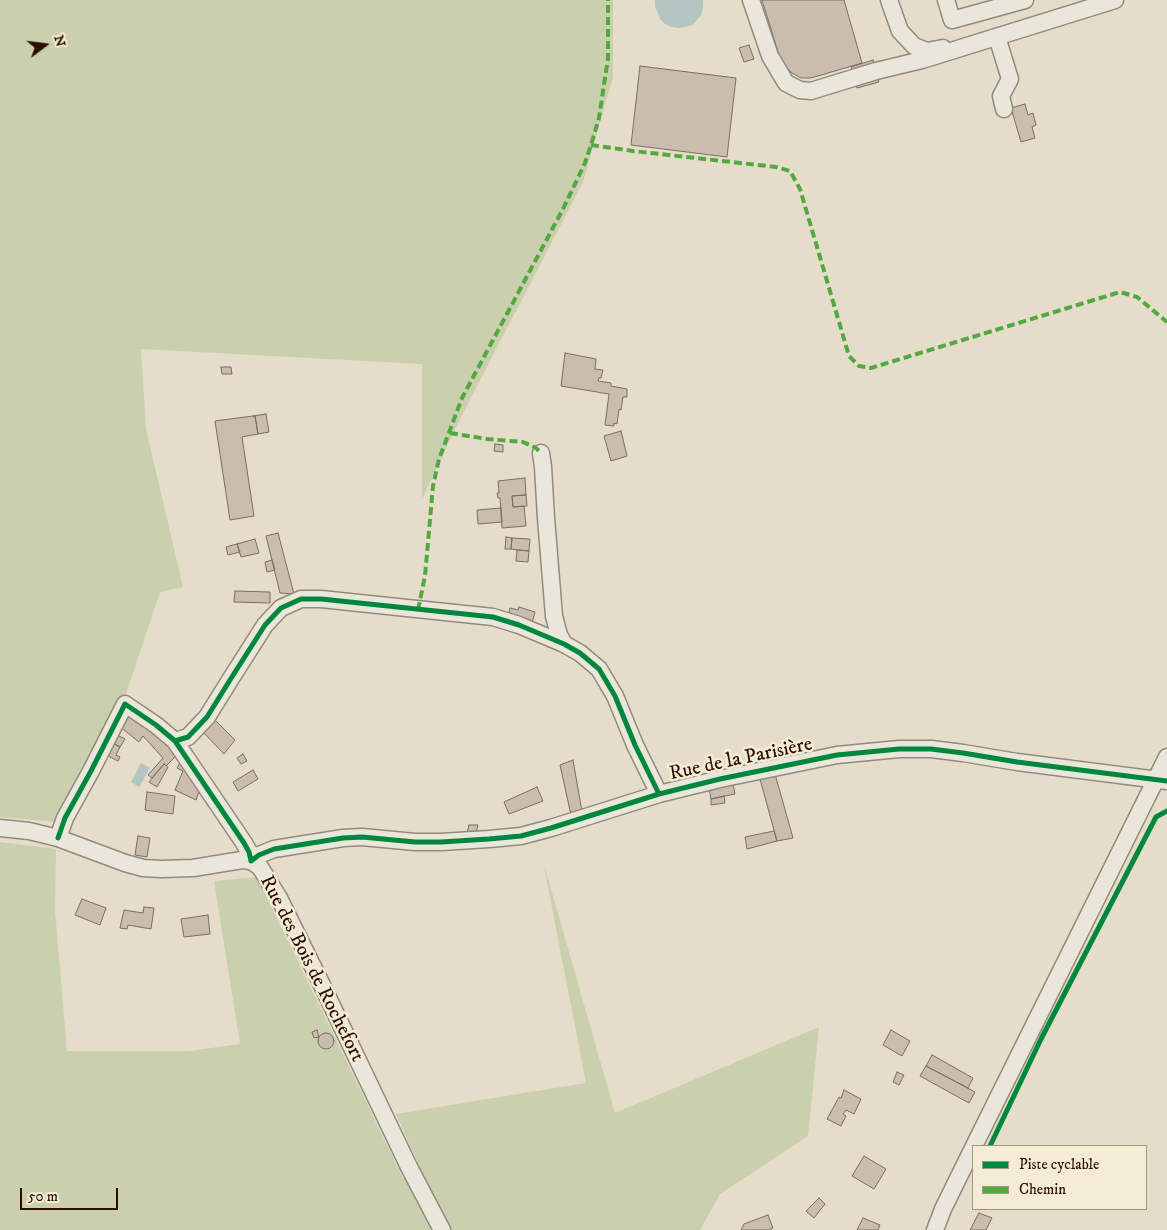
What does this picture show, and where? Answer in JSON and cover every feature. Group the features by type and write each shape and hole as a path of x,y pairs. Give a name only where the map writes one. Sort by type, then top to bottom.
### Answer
{"street":[{"path":"751,0 770,56 786,83 800,90 811,91 876,71 922,60 1115,0"},
{"path":"946,0 952,20 1025,0"},
{"path":"1030,0 1038,24"},
{"path":"894,4 900,31 914,46 927,51 991,39"},
{"path":"991,39 1010,79 1001,96 1004,109"},
{"path":"541,453 544,467 554,616 559,635 564,644"},
{"path":"175,741 188,738 207,717 265,625 281,608 301,599 493,617 519,625 564,644 580,653 599,669 615,696 635,745 659,794"},
{"path":"58,838 65,818 125,704 156,725 175,741 244,843 251,861"},
{"name":"Rue de la Parisière","path":"251,861 259,855 274,849 343,838 362,837 415,842 442,842 521,836 659,794 730,777 837,755 899,748 931,749 1161,780"},
{"path":"975,1145 1161,780 1167,757"},
{"name":"Rue des Bois de Rochefort","path":"0,828 29,831 58,838 143,868 194,868 242,860 251,861 260,867 279,898 409,1167 442,1230"},
{"path":"935,1230 943,1209 972,1151"}],"green space":[{"path":"0,0 613,0 613,77 583,182 460,419 422,499 422,364 141,349 146,429 183,587 160,592 126,694 56,822 0,817"},
{"path":"0,842 56,849 55,911 67,1051 190,1051 240,1044 214,881 257,877 403,1178 422,1172 396,1114 586,1083 543,861 615,1113 819,1027 808,1136 720,1194 700,1230 0,1230"}],"shaded area":[{"path":"655,0 703,0 703,8 701,15 692,25 679,28 672,27 660,19 655,6"},
{"path":"141,763 150,768 139,787 131,782"}],"building":[{"path":"762,0 844,0 862,63 811,78 801,78 792,73 785,66 779,55"},
{"path":"749,45 754,59 744,62 739,48"},
{"path":"873,60 879,82 857,88 851,67"},
{"path":"640,66 736,78 727,157 631,145"},
{"path":"1025,104 1028,115 1033,113 1036,125 1032,127 1035,138 1021,142 1011,108"},
{"path":"565,353 596,359 595,369 603,370 598,381 611,383 611,386 627,389 627,397 623,397 621,410 619,409 617,424 614,423 614,426 605,425 609,394 561,386"},
{"path":"221,367 231,367 232,374 222,374"},
{"path":"266,414 269,432 258,434 255,416 253,416"},
{"path":"255,416 258,434 242,437 254,516 230,520 215,421"},
{"path":"621,431 627,456 611,461 604,436"},
{"path":"495,444 503,445 503,452 494,451"},
{"path":"525,478 526,495 512,496 513,507 524,506 526,526 502,528 500,498 498,498 497,493 499,493 498,481"},
{"path":"526,495 527,506 513,507 512,496"},
{"path":"501,508 502,522 478,524 477,510"},
{"path":"278,533 294,594 280,593 266,536"},
{"path":"506,537 512,538 511,549 505,549"},
{"path":"512,538 530,539 529,551 511,549"},
{"path":"255,539 259,553 241,557 237,544"},
{"path":"237,544 240,552 228,555 226,547"},
{"path":"517,550 529,551 528,562 516,561"},
{"path":"272,560 275,570 267,572 265,562"},
{"path":"235,591 270,592 270,603 234,602"},
{"path":"519,607 535,612 532,623 508,617 510,608 518,610"},
{"path":"126,713 151,728 177,755 166,766 164,764 152,778 148,775 163,758 143,736 139,742 119,726"},
{"path":"212,717 235,740 224,754 202,731"},
{"path":"115,734 125,739 120,747 111,742"},
{"path":"111,742 120,747 116,755 120,757 118,761 104,754"},
{"path":"243,754 247,761 241,764 237,758"},
{"path":"573,760 582,812 571,815 560,765"},
{"path":"181,761 200,789 196,800 175,790 183,771 177,768"},
{"path":"164,764 168,767 157,787 149,782"},
{"path":"253,770 258,779 238,791 233,782"},
{"path":"775,774 793,838 777,841 760,779"},
{"path":"733,784 735,794 711,799 709,788"},
{"path":"537,787 543,801 509,814 504,802"},
{"path":"147,792 175,796 173,814 145,810"},
{"path":"724,796 725,803 711,805 711,799"},
{"path":"469,825 478,825 476,833 467,833"},
{"path":"774,831 777,841 747,849 745,837"},
{"path":"138,836 150,838 147,857 135,855"},
{"path":"82,899 106,908 100,925 75,915"},
{"path":"144,907 154,908 151,929 128,925 127,929 120,928 124,910 143,913"},
{"path":"208,915 210,934 184,937 181,919"},
{"path":"317,1030 319,1037 314,1038 312,1032"},
{"path":"891,1030 910,1041 902,1056 883,1045"},
{"path":"326,1033 334,1041 326,1049 318,1041"},
{"path":"932,1055 973,1078 968,1088 926,1066"},
{"path":"926,1066 975,1092 969,1103 920,1076"},
{"path":"897,1072 904,1075 899,1085 893,1082"},
{"path":"844,1090 861,1099 854,1114 846,1110 843,1114 846,1116 841,1126 827,1119"},
{"path":"864,1156 886,1169 874,1189 852,1176"},
{"path":"819,1198 825,1204 814,1218 806,1211"},
{"path":"979,1213 992,1218 986,1230 970,1230"},
{"path":"768,1215 773,1228 769,1230 741,1230 744,1224"},
{"path":"863,1218 880,1225 878,1230 857,1230"}],"marked path":[{"path":"418,610 425,576 433,486 439,459 462,398 563,209 585,163 591,145 599,118 608,58 608,0"},
{"path":"591,145 776,167 790,171 800,189 849,356 859,366 871,368 1120,292 1137,297 1167,322"},
{"path":"450,433 523,442 536,448 541,453"}],"cycle path":[{"path":"175,741 188,737 207,717 265,625 281,608 301,599 321,599 493,617 519,625 564,644 580,653 599,669 615,696 635,745 659,794"},
{"path":"58,838 65,818 125,704 156,725 175,741 244,843 251,861 259,855 274,849 343,838 362,837 415,842 441,842 521,836 659,794 720,779 837,755 899,749 931,749 1167,781"},
{"path":"990,1145 1041,1039 1156,817 1167,811"}]}
